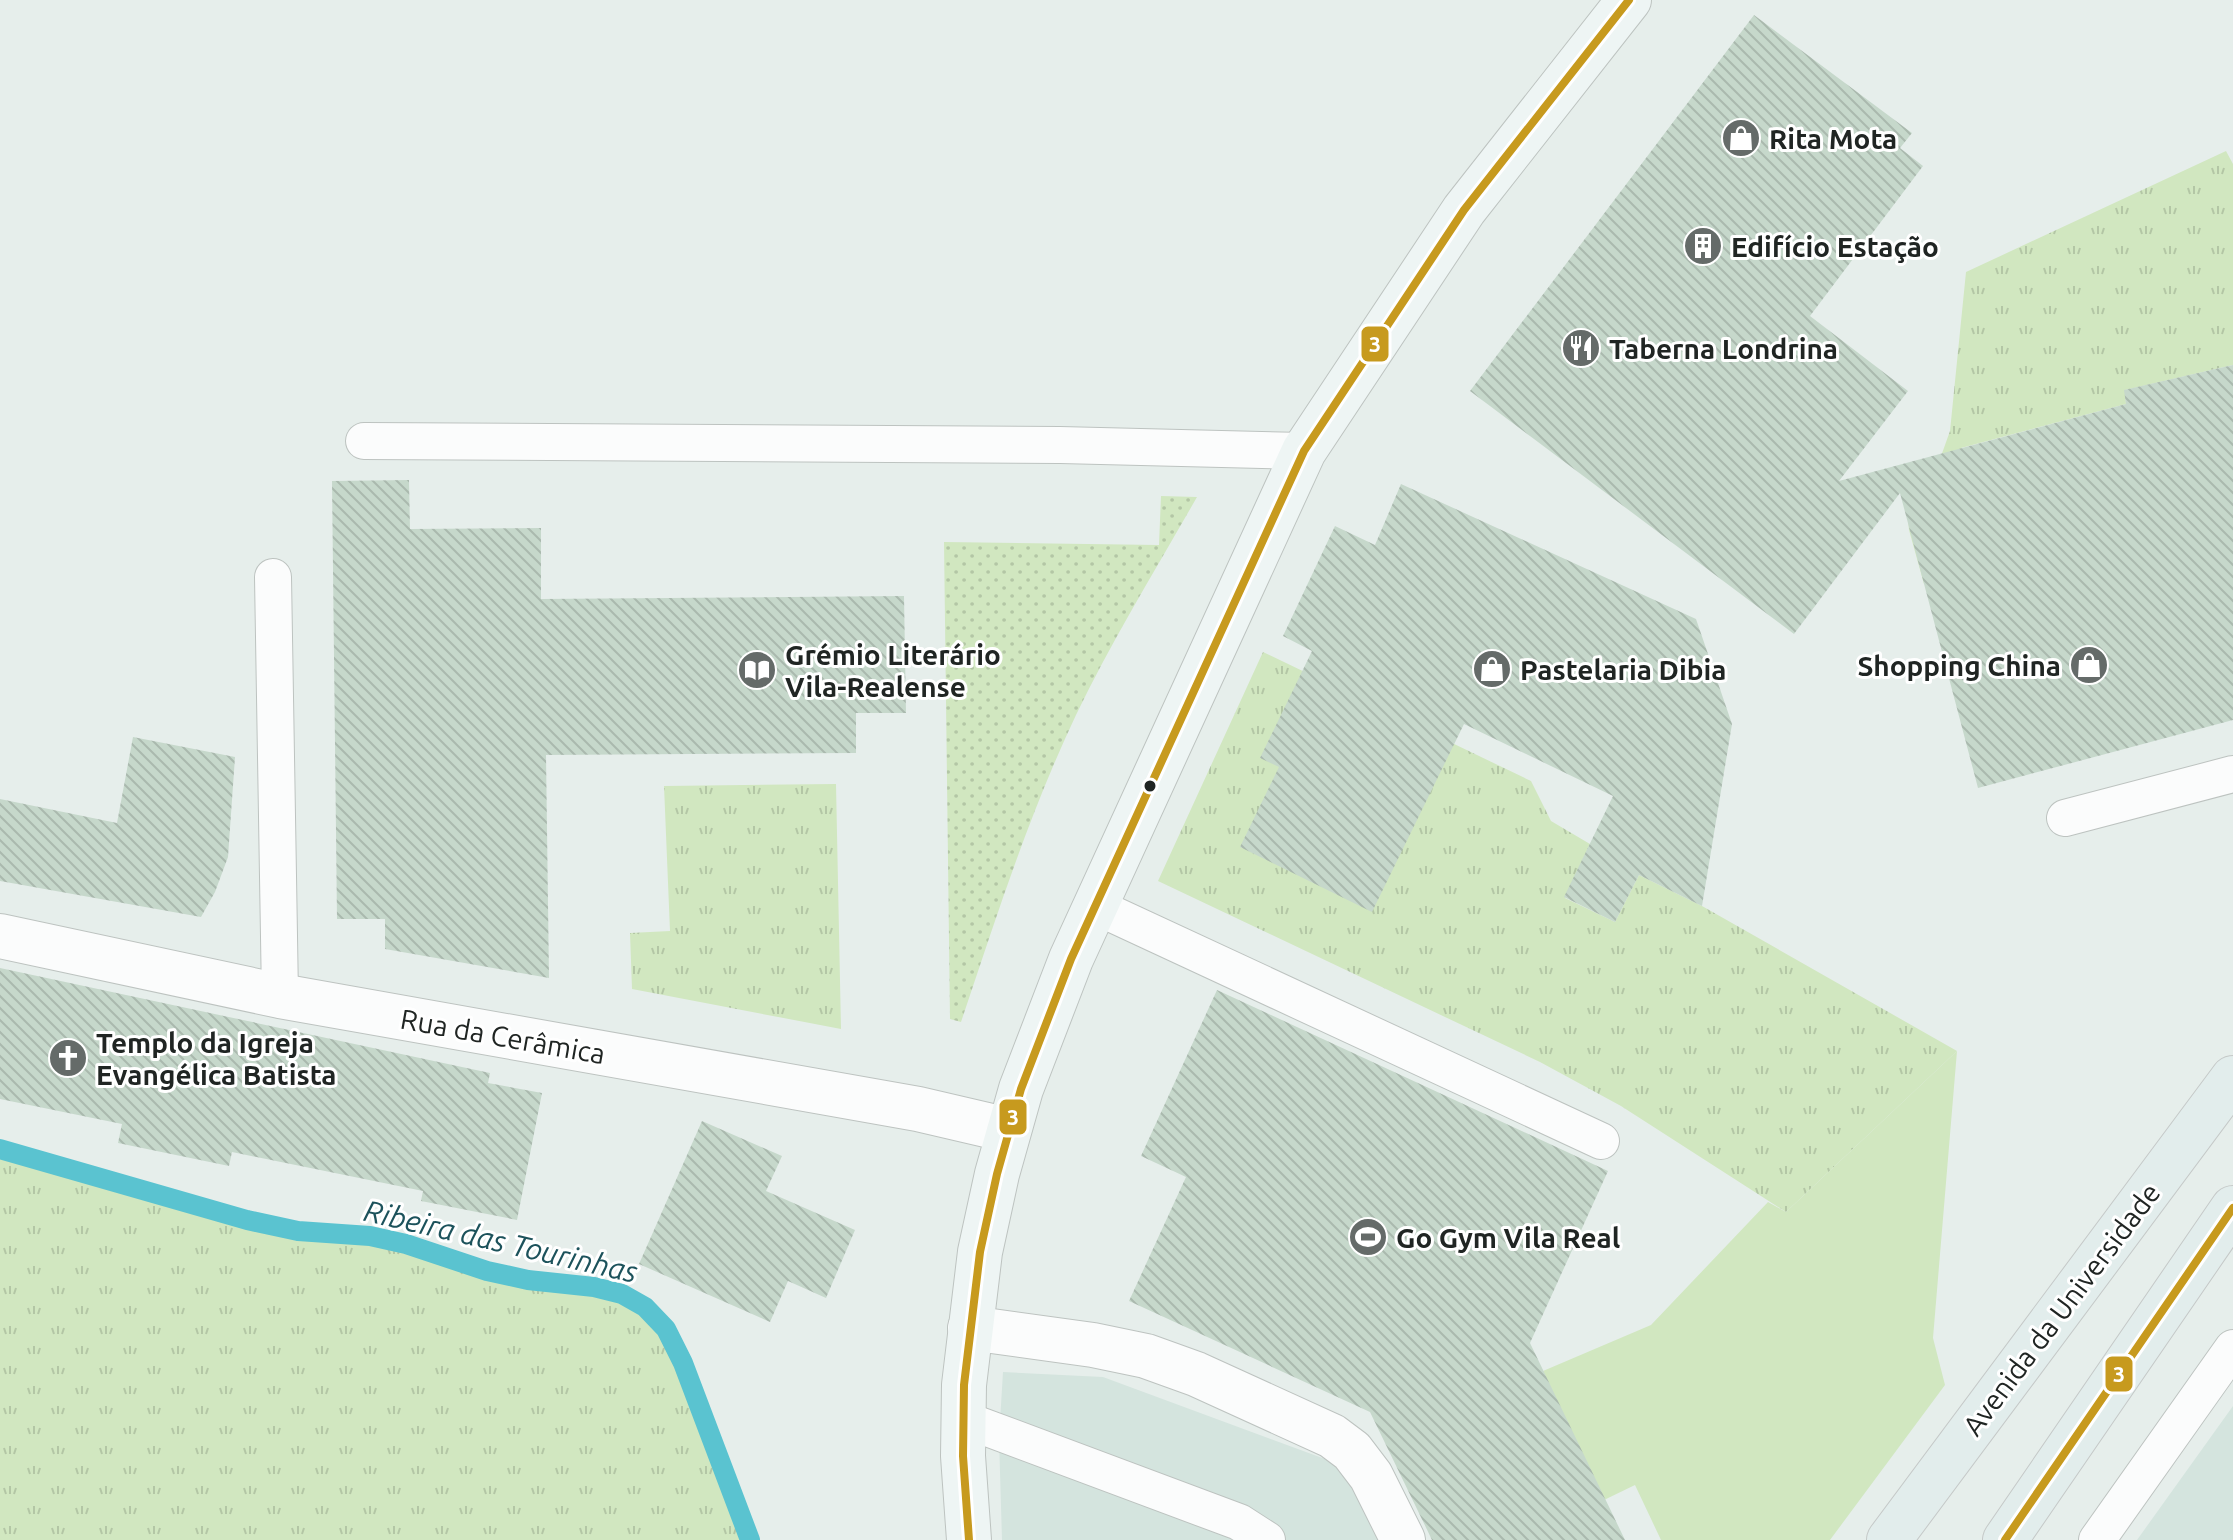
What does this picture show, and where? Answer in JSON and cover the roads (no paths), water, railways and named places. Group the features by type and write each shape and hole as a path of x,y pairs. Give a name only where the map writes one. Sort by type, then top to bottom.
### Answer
{"main road":[{"path":"969,1540 963,1419 980,1252 1008,1130 1044,1024 1304,451 1464,210 1629,0"},
{"name":"Avenida da Universidade","path":"1889,1540 2233,1078"},
{"path":"2005,1540 2233,1208"}],"street":[{"name":"Rua da Cerâmica","path":"0,936 280,996 918,1109 1008,1130"},
{"path":"970,1328 1093,1345 1146,1356 1196,1374 1332,1436 1352,1451 1371,1476 1403,1540"}],"lane":[{"path":"364,441 1060,445 1304,451"},
{"path":"273,577 280,996"},
{"path":"2065,818 2233,774"},
{"path":"1095,906 1601,1141"},
{"path":"2097,1540 2233,1348"},
{"path":"963,1419 1239,1522 1267,1540"},
{"path":"1200,1508 1216,1540"}],"waterway":[{"name":"Ribeira das Tourinhas","path":"0,1149 247,1220 298,1231 370,1236 406,1244 487,1271 622,1294 645,1307 666,1329 683,1363 750,1540"}],"place":[{"name":"Rita Mota","path":"1741,138"},
{"name":"Edifício Estação","path":"1703,246"},
{"name":"Taberna Londrina","path":"1581,348"},
{"name":"Shopping China","path":"2089,665"},
{"name":"Pastelaria Dibia","path":"1492,669"},
{"name":"Grémio Literário Vila-Realense","path":"757,670"},
{"name":"Templo da Igreja Evangélica Batista","path":"68,1058"},
{"name":"Go Gym Vila Real","path":"1368,1237"}]}
